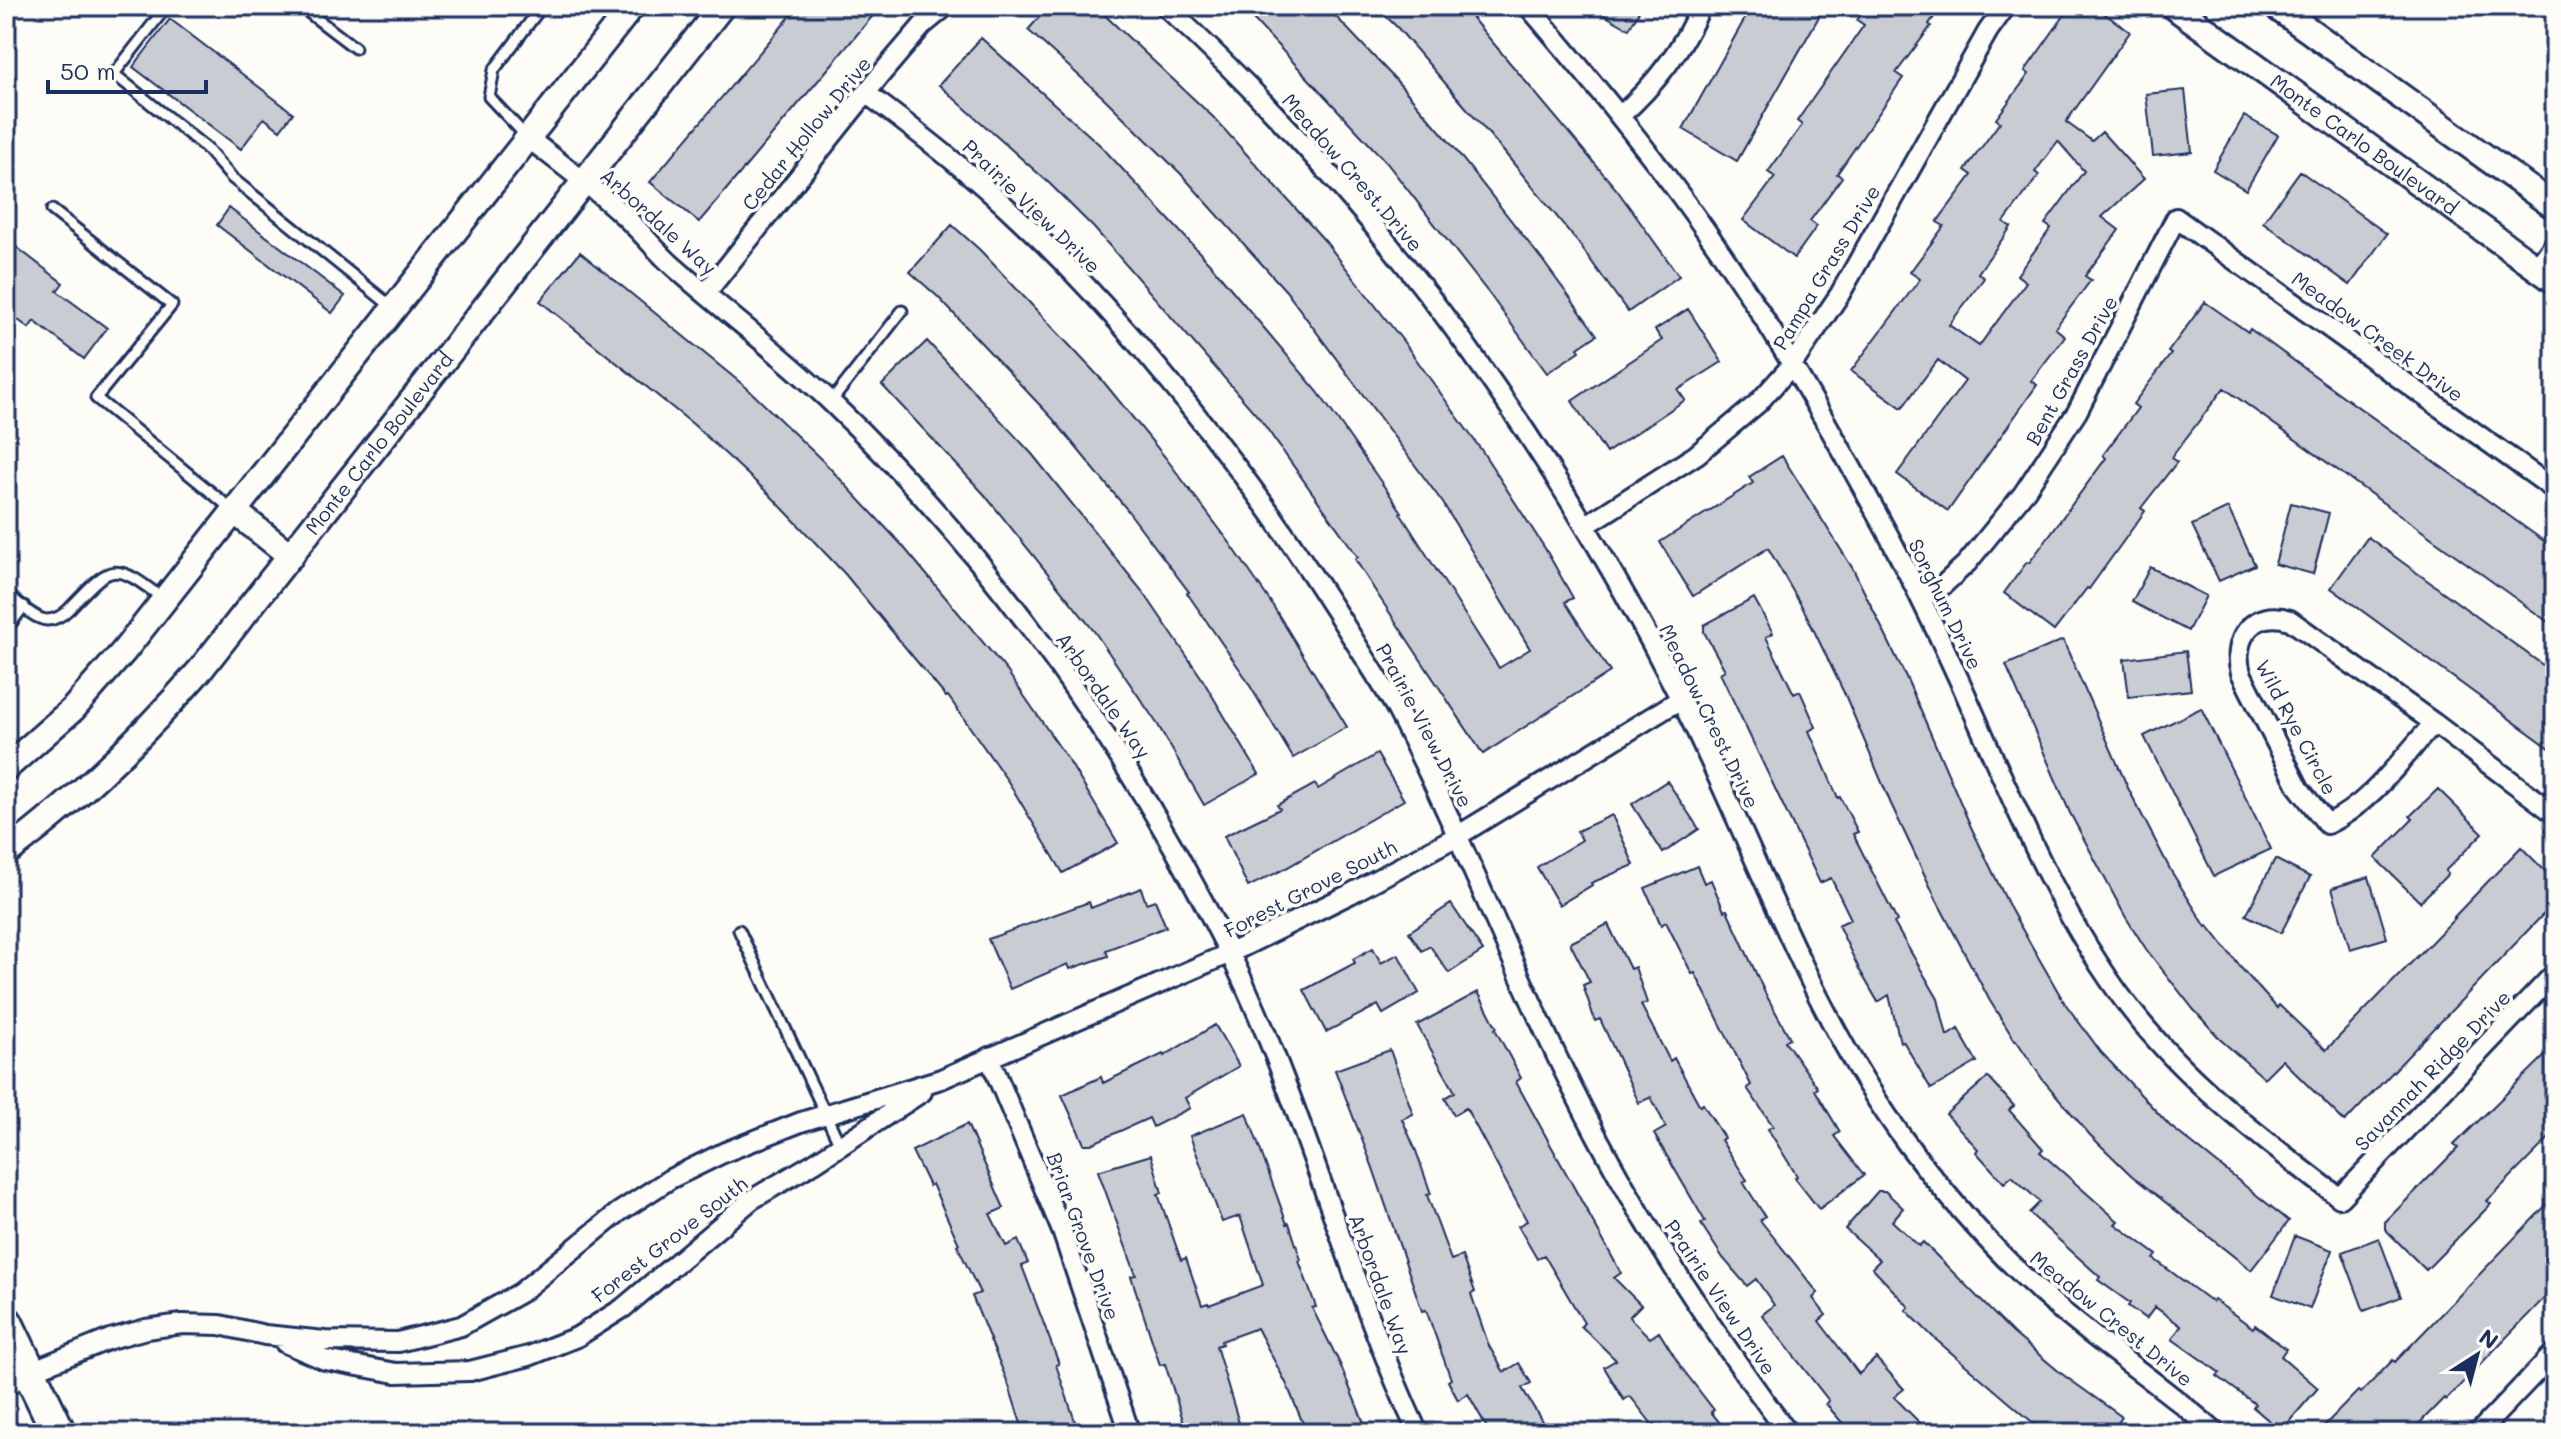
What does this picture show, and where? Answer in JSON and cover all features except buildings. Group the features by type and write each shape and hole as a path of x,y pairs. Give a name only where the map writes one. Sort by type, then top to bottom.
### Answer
{"highway":[{"path":"6,1323 19,1378 59,1433"}],"main road":[{"path":"10,759 73,709 99,681 632,6"},
{"name":"Monte Carlo Boulevard","path":"6,853 96,779 201,669 582,180 722,6"},
{"name":"Monte Carlo Boulevard","path":"2173,6 2546,274"},
{"path":"2275,6 2555,207"},
{"path":"234,511 291,556"}],"street":[{"name":"Cedar Hollow Drive","path":"706,293 866,93 923,25 946,6"},
{"name":"Meadow Crest Drive","path":"1165,6 1270,109 1388,244 1486,372 1543,456 1681,699 1773,904 1820,998 1875,1096 1908,1146 1967,1218 2036,1288 2077,1323 2172,1394 2216,1433"},
{"name":"Sorghum Drive","path":"1528,6 1620,116 1724,257 1792,365 1921,598 2054,886 2128,1006 2157,1041 2225,1108 2340,1198"},
{"path":"1620,116 1649,91 1694,23 1701,6"},
{"name":"Pampa Grass Drive","path":"1585,526 1696,455 1758,403 1792,365 1840,294 1988,31 2006,6"},
{"name":"Prairie View Drive","path":"866,93 936,145 1021,220 1113,316 1213,433 1308,567 1394,704 1459,835 1535,1010 1599,1141 1669,1262 1724,1347 1788,1433"},
{"name":"Arbordale Way","path":"528,138 626,217 662,256 831,402 890,461 957,536 1055,660 1135,779 1230,953 1290,1093 1367,1313 1418,1433"},
{"name":"Meadow Creek Drive","path":"2176,218 2555,490"},
{"name":"Bent Grass Drive","path":"1921,598 1941,587 1967,563 2053,451 2077,412 2176,218"},
{"path":"2546,274 2555,243"},
{"name":"Wild Rye Circle","path":"2434,723 2363,800 2342,817 2327,824 2299,788 2241,673 2237,652 2239,641 2260,620 2280,616 2290,620 2434,723 2555,814"},
{"name":"Forest Grove South","path":"19,1378 110,1339 146,1329 182,1324 220,1325 265,1335 325,1341 398,1342 461,1326 520,1293 619,1212 670,1179 725,1152 824,1115 941,1079 1230,953 1350,894 1459,835 1681,699"},
{"name":"Savannah Ridge Drive","path":"2340,1198 2555,973"},
{"name":"Briar Grove Drive","path":"989,1057 1062,1231 1130,1433"},
{"name":"Forest Grove South","path":"265,1335 325,1360 396,1373 470,1371 529,1356 577,1337 623,1308 751,1200 941,1079"},
{"path":"2478,1433 2555,1352"}],"lane":[{"path":"167,6 114,74 206,148 232,178 394,309"},
{"path":"300,6 355,48"},
{"path":"528,138 489,97 494,70 542,6"},
{"path":"52,210 172,305 96,398 234,511"},
{"path":"831,402 902,311"},
{"path":"6,593 47,620 61,617 102,574 120,572 138,579 164,600"},
{"path":"6,630 24,606"},
{"path":"739,930 840,1145"}]}
